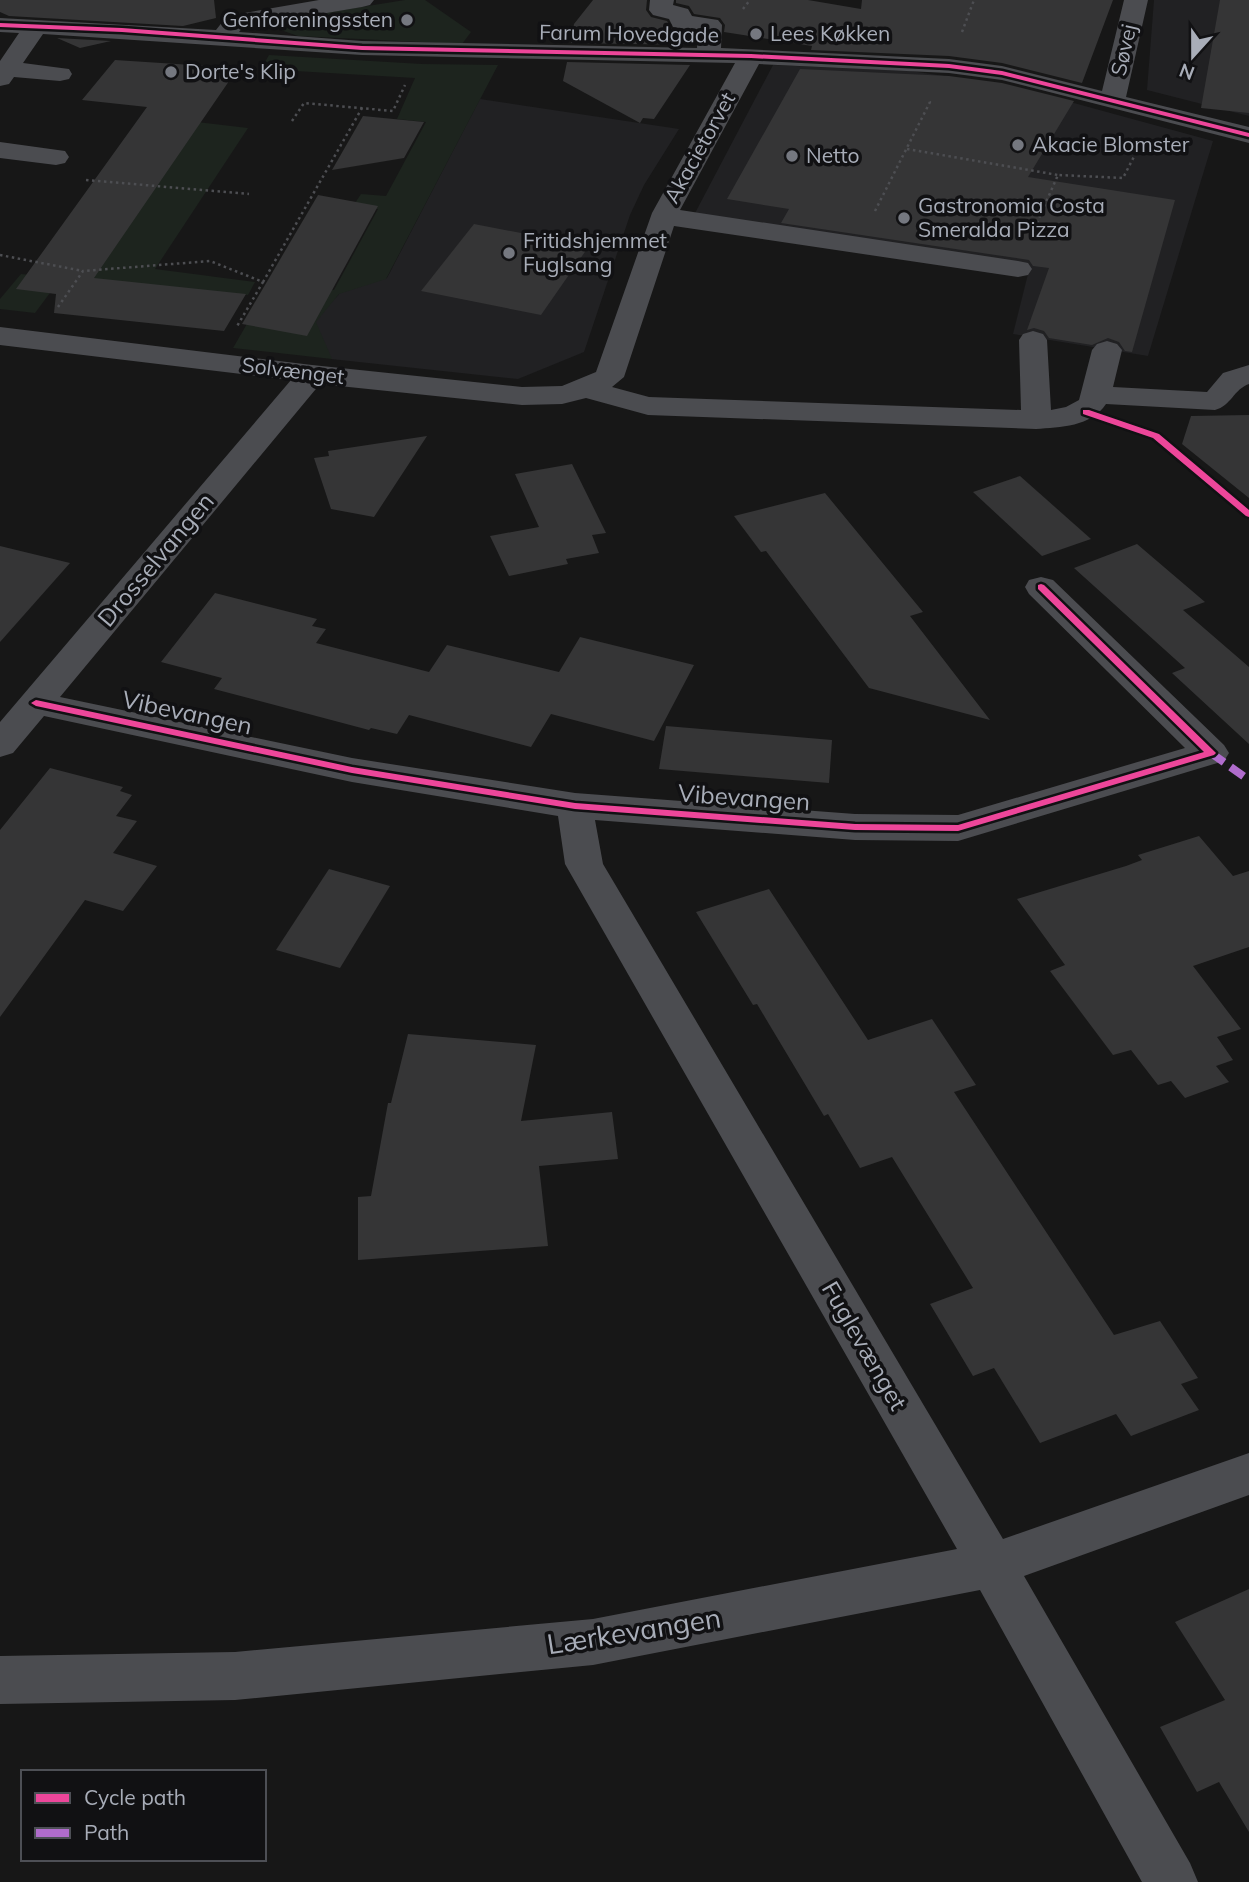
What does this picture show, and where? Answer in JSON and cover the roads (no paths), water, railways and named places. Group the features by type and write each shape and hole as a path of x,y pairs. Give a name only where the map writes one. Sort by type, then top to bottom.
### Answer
{"street":[{"path":"234,19 362,0"},
{"path":"662,0 661,10 680,14 681,22 710,25 709,55"},
{"name":"Søvej","path":"1113,99 1136,0"},
{"name":"Farum Hovedgade","path":"0,25 234,19 369,48 751,56 949,66 1002,74 1113,99 1249,135"},
{"path":"4,74 36,26"},
{"name":"Akacietorvet","path":"586,389 609,377 664,216 751,56"},
{"path":"4,74 60,74"},
{"path":"0,150 55,157"},
{"path":"664,216 1018,269"},
{"name":"Solvænget","path":"0,336 312,374 522,396 562,395 586,389"},
{"path":"1033,340 1036,420"},
{"path":"586,389 648,406 1036,420 1069,418 1086,412 1097,395 1107,350"},
{"name":"Drosselvangen","path":"0,745 312,374"},
{"path":"1097,395 1215,401 1233,379 1249,374"},
{"name":"Vibevangen","path":"36,703 352,770 575,806 855,827 958,828 1210,753 1041,587"},
{"name":"Fuglevænget","path":"575,806 584,864 992,1565 1171,1882"},
{"name":"Lærkevangen","path":"0,1680 234,1676 593,1642 992,1565 1249,1474"}],"place":[{"name":"Genforeningssten","path":"407,20"},
{"name":"Lees Køkken","path":"756,34"},
{"name":"Dorte's Klip","path":"171,72"},
{"name":"Akacie Blomster","path":"1018,145"},
{"name":"Netto","path":"792,156"},
{"name":"Gastronomia Costa Smeralda Pizza","path":"904,218"},
{"name":"Fritidshjemmet Fuglsang","path":"509,253"}]}
